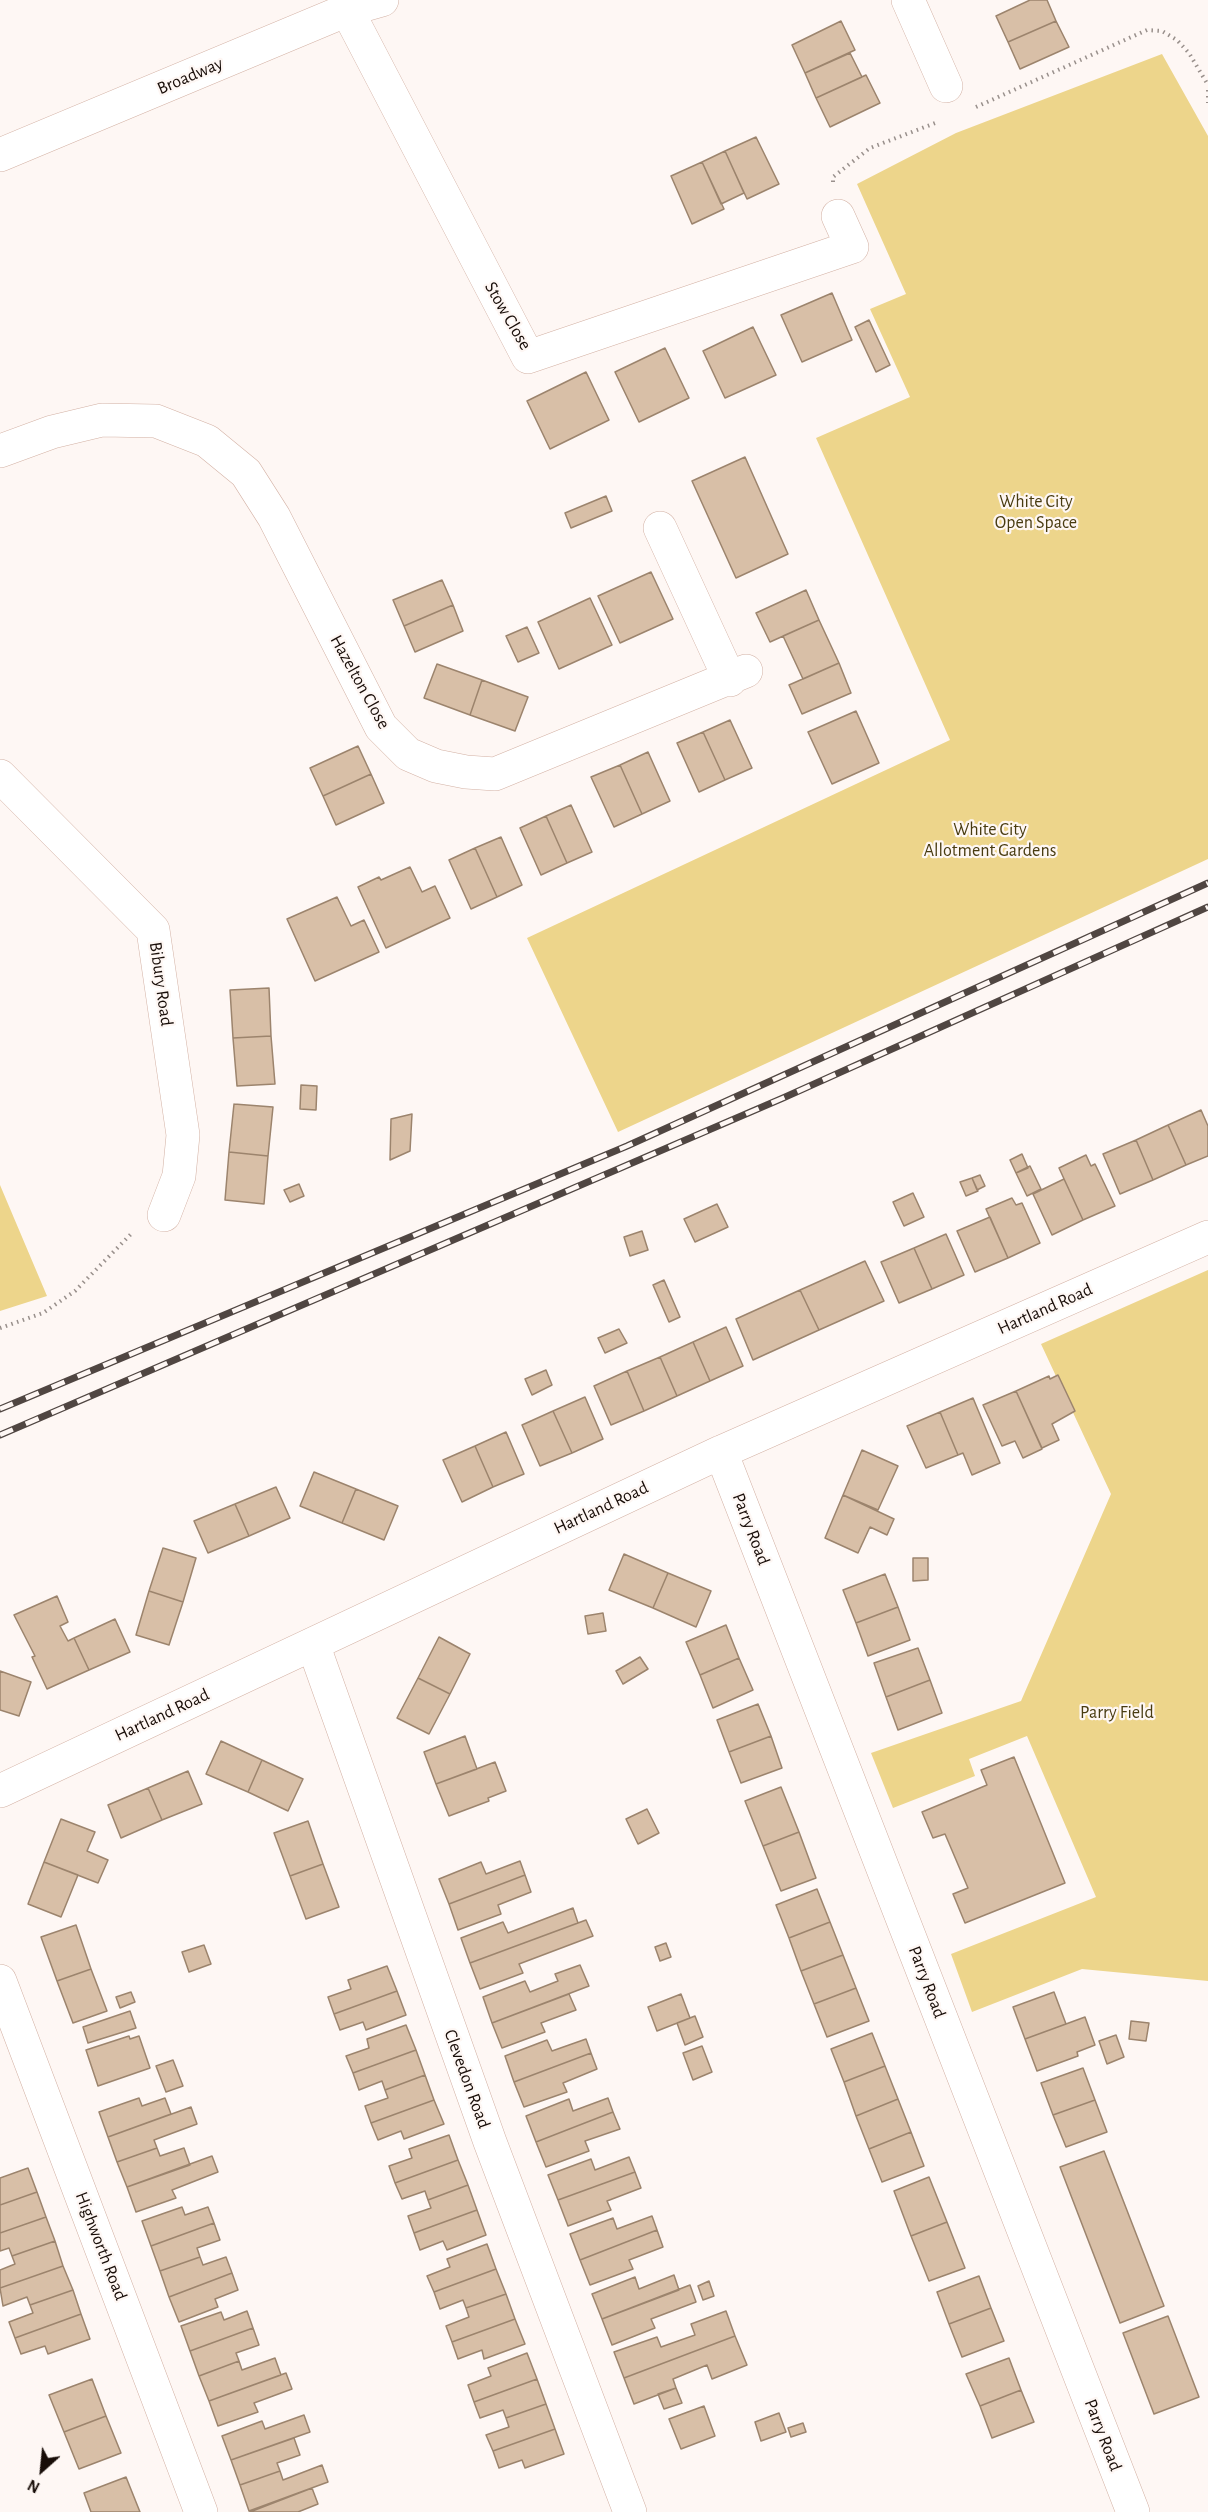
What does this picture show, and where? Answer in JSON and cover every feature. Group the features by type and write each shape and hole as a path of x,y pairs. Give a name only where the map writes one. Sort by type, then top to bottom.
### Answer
{"street":[{"name":"Broadway","path":"0,155 347,10 382,0"},
{"path":"908,0 946,86"},
{"name":"Stow Close","path":"347,10 528,357 852,247 838,216"},
{"name":"Hazelton Close","path":"0,451 52,432 102,420 156,421 207,441 246,473 274,517 381,727 408,754 436,766 466,772 495,774 738,676 660,528"},
{"name":"Bibury Road","path":"0,776 153,930 183,1134 179,1176 164,1215"},
{"name":"Hartland Road","path":"0,1791 721,1452 1208,1237"},
{"name":"Parry Road","path":"721,1452 1133,2512"},
{"name":"Clevedon Road","path":"313,1644 490,2142 630,2512"},
{"name":"Highworth Road","path":"0,1981 201,2512"}],"path":[{"path":"969,110 1148,30 1162,32 1177,40 1189,53 1208,85"},
{"path":"1208,90 1208,103"},
{"path":"838,216 833,177 870,148 948,119"},
{"path":"0,1328 43,1313 75,1291 135,1231 164,1215"}],"green space":[{"path":"1162,54 1208,136 1208,859 618,1132 527,938 950,740 816,438 910,397 870,309 906,294 857,184 956,133"},
{"path":"0,1185 47,1296 0,1311"},
{"name":"Parry Field","path":"1208,1270 1208,1981 1082,1969 972,2012 951,1954 1096,1897 1027,1736 969,1759 975,1776 893,1808 871,1753 1021,1701 1111,1494 1041,1344"}],"building":[{"path":"1030,0 1047,0 1056,21 1008,42 996,16"},
{"path":"841,21 855,50 805,73 792,45"},
{"path":"1056,21 1069,47 1020,69 1008,42"},
{"path":"850,53 862,77 816,98 805,73"},
{"path":"866,75 880,103 830,127 816,98"},
{"path":"756,137 779,184 747,199 725,151"},
{"path":"725,151 744,193 721,204 702,162"},
{"path":"702,162 724,209 692,224 671,176"},
{"path":"832,293 852,340 802,362 781,315"},
{"path":"869,320 890,365 876,372 855,327"},
{"path":"753,327 776,375 725,398 703,351"},
{"path":"665,348 689,398 639,422 615,372"},
{"path":"586,372 609,420 550,449 527,401"},
{"path":"745,457 788,554 736,578 692,481"},
{"path":"606,496 612,511 571,528 565,513"},
{"path":"651,572 673,619 620,643 598,596"},
{"path":"442,580 453,605 404,626 393,600"},
{"path":"806,590 819,620 770,642 756,613"},
{"path":"590,598 612,645 559,669 538,622"},
{"path":"453,605 463,631 415,652 404,626"},
{"path":"819,620 839,663 803,679 783,636"},
{"path":"527,627 539,653 518,662 506,636"},
{"path":"839,663 851,693 802,714 789,685"},
{"path":"437,664 482,680 470,715 424,698"},
{"path":"482,680 528,697 515,731 470,715"},
{"path":"856,711 879,763 832,784 808,732"},
{"path":"730,720 752,768 725,780 703,732"},
{"path":"703,732 725,780 699,792 677,743"},
{"path":"358,746 371,774 323,796 310,768"},
{"path":"648,752 670,801 642,814 620,765"},
{"path":"620,765 642,814 614,827 591,777"},
{"path":"371,774 384,803 336,825 323,796"},
{"path":"571,805 592,852 567,863 546,816"},
{"path":"546,816 567,863 541,875 520,828"},
{"path":"501,837 522,885 497,897 475,848"},
{"path":"475,848 497,897 471,909 449,860"},
{"path":"410,867 422,892 435,886 450,918 386,948 358,887"},
{"path":"337,897 351,926 364,920 379,952 315,981 287,919"},
{"path":"269,988 271,1036 233,1038 230,990"},
{"path":"271,1036 275,1084 237,1086 233,1038"},
{"path":"301,1085 317,1086 316,1110 300,1109"},
{"path":"234,1104 273,1107 268,1156 229,1152"},
{"path":"1201,1110 1208,1126 1208,1156 1186,1165 1168,1125"},
{"path":"412,1114 410,1151 390,1160 391,1119"},
{"path":"1168,1125 1186,1165 1153,1180 1136,1140"},
{"path":"1136,1140 1153,1180 1120,1194 1103,1154"},
{"path":"229,1152 268,1156 264,1204 225,1200"},
{"path":"1022,1154 1028,1168 1016,1173 1010,1160"},
{"path":"1086,1155 1091,1166 1095,1164 1115,1206 1083,1220 1059,1168"},
{"path":"1030,1166 1041,1189 1027,1196 1016,1173"},
{"path":"980,1175 985,1186 977,1190 972,1178"},
{"path":"972,1178 978,1191 966,1196 960,1182"},
{"path":"1064,1179 1083,1220 1052,1235 1033,1194"},
{"path":"299,1184 304,1196 290,1202 284,1190"},
{"path":"913,1193 924,1217 904,1226 893,1202"},
{"path":"1012,1198 1016,1205 1022,1203 1040,1243 1008,1258 986,1209"},
{"path":"717,1204 728,1227 695,1242 684,1219"},
{"path":"990,1217 1008,1258 975,1272 957,1231"},
{"path":"642,1231 648,1250 630,1256 624,1237"},
{"path":"946,1234 964,1275 932,1289 914,1248"},
{"path":"914,1248 932,1289 899,1303 881,1262"},
{"path":"865,1261 884,1301 819,1330 800,1290"},
{"path":"664,1280 680,1317 669,1322 653,1285"},
{"path":"800,1290 819,1330 753,1360 736,1319"},
{"path":"726,1327 743,1366 710,1381 693,1342"},
{"path":"619,1329 627,1343 605,1353 598,1338"},
{"path":"693,1342 710,1381 677,1396 660,1357"},
{"path":"660,1357 677,1396 644,1411 627,1371"},
{"path":"546,1370 552,1385 532,1395 525,1379"},
{"path":"627,1371 644,1411 611,1425 594,1386"},
{"path":"1058,1375 1075,1411 1052,1424 1059,1440 1042,1448 1016,1391 1049,1376 1050,1379"},
{"path":"1016,1391 1042,1449 1023,1458 1015,1441 1002,1446 983,1405"},
{"path":"585,1397 603,1439 572,1453 553,1411"},
{"path":"973,1398 1000,1463 972,1475 963,1453 958,1455 940,1412"},
{"path":"553,1411 572,1453 540,1466 522,1425"},
{"path":"940,1412 958,1455 926,1468 907,1426"},
{"path":"506,1432 524,1474 493,1487 475,1446"},
{"path":"475,1446 493,1487 462,1502 443,1460"},
{"path":"862,1450 898,1466 878,1510 843,1495"},
{"path":"314,1472 356,1489 342,1523 300,1506"},
{"path":"276,1487 290,1518 249,1536 235,1504"},
{"path":"356,1489 398,1506 384,1540 342,1523"},
{"path":"843,1495 894,1519 887,1535 870,1527 858,1553 825,1538"},
{"path":"235,1504 249,1536 208,1553 194,1521"},
{"path":"163,1548 196,1558 183,1602 149,1591"},
{"path":"624,1554 668,1573 653,1608 609,1590"},
{"path":"913,1558 928,1558 928,1580 913,1581"},
{"path":"668,1573 711,1591 696,1627 653,1608"},
{"path":"885,1574 898,1607 856,1623 843,1590"},
{"path":"149,1591 183,1602 169,1645 136,1635"},
{"path":"57,1596 68,1622 60,1626 68,1641 74,1638 89,1670 47,1689 32,1657 35,1656 14,1615"},
{"path":"898,1607 910,1640 868,1656 856,1623"},
{"path":"603,1613 606,1631 588,1634 585,1616"},
{"path":"115,1619 130,1652 89,1670 74,1638"},
{"path":"726,1625 739,1658 700,1675 686,1642"},
{"path":"439,1637 470,1654 450,1694 418,1678"},
{"path":"918,1648 930,1680 886,1697 874,1663"},
{"path":"640,1657 648,1669 623,1684 616,1671"},
{"path":"739,1658 753,1690 713,1708 700,1675"},
{"path":"0,1671 31,1682 19,1716 0,1710"},
{"path":"418,1678 450,1694 429,1734 397,1718"},
{"path":"930,1680 942,1713 898,1730 886,1697"},
{"path":"758,1704 771,1736 729,1752 717,1720"},
{"path":"465,1736 477,1769 436,1784 424,1752"},
{"path":"771,1736 782,1768 741,1783 729,1752"},
{"path":"221,1741 262,1760 248,1792 206,1774"},
{"path":"1014,1757 1065,1883 965,1923 953,1894 968,1888 945,1834 933,1838 922,1812 987,1785 981,1770"},
{"path":"262,1760 303,1779 288,1811 248,1792"},
{"path":"495,1762 506,1791 488,1798 489,1801 449,1816 436,1784"},
{"path":"188,1771 202,1804 162,1820 148,1788"},
{"path":"781,1787 799,1832 763,1846 745,1801"},
{"path":"148,1788 162,1820 121,1838 108,1805"},
{"path":"647,1809 659,1833 638,1844 626,1819"},
{"path":"61,1819 95,1832 87,1851 108,1860 98,1883 44,1862"},
{"path":"308,1821 323,1864 290,1876 274,1833"},
{"path":"799,1832 816,1878 781,1891 763,1846"},
{"path":"520,1861 525,1875 449,1904 439,1879 481,1862 486,1874"},
{"path":"44,1862 78,1875 61,1917 28,1904"},
{"path":"323,1864 339,1907 306,1919 290,1876"},
{"path":"525,1875 531,1892 498,1905 501,1914 458,1930 449,1904"},
{"path":"817,1889 830,1922 789,1938 776,1905"},
{"path":"573,1908 578,1923 470,1963 461,1938 503,1922 508,1933"},
{"path":"586,1920 593,1936 519,1964 523,1973 480,1989 470,1963"},
{"path":"830,1922 843,1955 801,1971 789,1938"},
{"path":"76,1925 91,1969 57,1981 41,1937"},
{"path":"666,1943 671,1957 660,1961 655,1947"},
{"path":"204,1945 211,1964 189,1972 182,1952"},
{"path":"843,1955 856,1988 814,2004 801,1971"},
{"path":"580,1965 589,1986 492,2023 483,1997 525,1981 530,1992 558,1981 555,1974"},
{"path":"387,1966 397,1991 334,2014 328,1997 351,1989 348,1980"},
{"path":"91,1969 107,2011 73,2023 57,1981"},
{"path":"856,1988 869,2021 827,2037 814,2004"},
{"path":"397,1991 406,2015 366,2030 363,2022 340,2030 334,2014"},
{"path":"131,1992 135,2002 120,2008 116,1997"},
{"path":"1054,1992 1066,2024 1025,2039 1013,2007"},
{"path":"569,1994 576,2010 541,2023 545,2032 502,2048 492,2023"},
{"path":"681,1994 690,2018 657,2031 648,2007"},
{"path":"130,2011 136,2028 88,2043 83,2027"},
{"path":"695,2016 703,2037 685,2045 677,2023"},
{"path":"1085,2017 1095,2045 1077,2052 1078,2056 1037,2071 1025,2039"},
{"path":"1131,2021 1149,2023 1146,2041 1129,2039"},
{"path":"406,2025 416,2050 353,2073 346,2056 369,2048 367,2039"},
{"path":"872,2033 885,2066 844,2082 831,2049"},
{"path":"1116,2035 1124,2057 1107,2064 1099,2041"},
{"path":"129,2036 130,2039 139,2036 150,2068 98,2086 86,2050"},
{"path":"586,2039 591,2053 514,2082 505,2056 547,2040 552,2051"},
{"path":"702,2046 712,2072 693,2080 683,2053"},
{"path":"416,2050 425,2075 385,2090 382,2081 359,2090 353,2073"},
{"path":"591,2053 597,2069 563,2083 567,2092 524,2107 514,2082"},
{"path":"173,2060 183,2086 166,2092 156,2066"},
{"path":"885,2066 898,2099 856,2116 844,2082"},
{"path":"1083,2068 1095,2100 1053,2115 1041,2083"},
{"path":"425,2075 434,2100 371,2123 365,2106 388,2098 385,2090"},
{"path":"139,2098 142,2106 165,2098 171,2114 108,2137 99,2112"},
{"path":"608,2098 613,2112 536,2142 526,2116 569,2099 573,2111"},
{"path":"898,2099 911,2132 869,2149 856,2116"},
{"path":"434,2100 444,2124 404,2139 401,2131 378,2140 371,2123"},
{"path":"1095,2100 1107,2132 1066,2147 1053,2115"},
{"path":"191,2107 197,2124 154,2140 157,2148 117,2162 108,2137"},
{"path":"613,2112 620,2129 585,2141 589,2151 546,2167 536,2142"},
{"path":"911,2132 924,2166 882,2182 869,2149"},
{"path":"449,2135 458,2160 395,2183 389,2166 412,2158 409,2149"},
{"path":"157,2148 160,2156 184,2148 190,2165 127,2187 117,2162"},
{"path":"1104,2151 1164,2306 1120,2323 1060,2167"},
{"path":"212,2156 218,2172 172,2190 176,2198 136,2212 127,2187"},
{"path":"629,2157 635,2172 558,2200 548,2175 591,2159 595,2170"},
{"path":"458,2160 468,2185 428,2200 425,2191 402,2199 395,2183"},
{"path":"28,2168 37,2192 0,2205 0,2178"},
{"path":"635,2172 641,2188 607,2201 611,2210 568,2226 558,2200"},
{"path":"929,2177 947,2222 911,2236 894,2191"},
{"path":"468,2185 477,2210 414,2233 408,2216 431,2208 428,2200"},
{"path":"37,2192 46,2217 0,2233 0,2205"},
{"path":"182,2207 185,2215 208,2207 214,2223 151,2246 142,2221"},
{"path":"477,2210 486,2235 447,2250 443,2241 420,2250 414,2233"},
{"path":"652,2216 657,2230 580,2260 570,2234 613,2218 617,2229"},
{"path":"46,2217 55,2241 12,2256 9,2248 0,2251 0,2233"},
{"path":"947,2222 965,2268 929,2281 911,2236"},
{"path":"214,2223 220,2240 197,2248 200,2257 160,2271 151,2246"},
{"path":"657,2230 663,2247 629,2260 633,2269 590,2285 580,2260"},
{"path":"55,2241 63,2266 0,2288 0,2270 15,2264 12,2256"},
{"path":"487,2244 496,2269 434,2292 427,2276 450,2267 447,2259"},
{"path":"200,2257 203,2265 226,2257 232,2273 169,2297 160,2271"},
{"path":"63,2266 73,2290 30,2305 27,2297 3,2306 0,2288"},
{"path":"496,2269 506,2294 466,2308 463,2300 440,2309 434,2292"},
{"path":"232,2273 238,2290 215,2299 218,2307 179,2322 169,2297"},
{"path":"674,2275 679,2290 602,2319 592,2294 635,2277 639,2289"},
{"path":"979,2276 991,2308 949,2324 937,2292"},
{"path":"709,2281 714,2296 703,2300 698,2286"},
{"path":"690,2285 696,2302 651,2319 655,2328 612,2345 602,2319"},
{"path":"73,2290 81,2314 15,2338 9,2322 33,2313 30,2305"},
{"path":"506,2294 515,2319 452,2342 446,2326 469,2317 466,2308"},
{"path":"991,2308 1004,2341 962,2357 949,2324"},
{"path":"247,2311 253,2328 190,2351 181,2326 221,2312 224,2320"},
{"path":"726,2311 735,2336 624,2378 614,2352 657,2337 661,2347 695,2335 691,2324"},
{"path":"81,2314 90,2339 48,2354 45,2346 21,2354 15,2338"},
{"path":"1168,2316 1199,2397 1154,2414 1123,2333"},
{"path":"515,2319 525,2344 484,2359 482,2350 458,2359 452,2342"},
{"path":"253,2328 259,2345 236,2353 239,2361 199,2376 190,2351"},
{"path":"735,2336 747,2365 712,2379 707,2365 673,2379 676,2388 634,2404 624,2378"},
{"path":"527,2353 537,2379 474,2402 468,2385 491,2376 488,2368"},
{"path":"275,2358 281,2375 209,2401 199,2376 239,2361 242,2370"},
{"path":"1009,2358 1021,2390 980,2406 966,2374"},
{"path":"286,2373 292,2389 254,2403 258,2412 218,2426 209,2401"},
{"path":"92,2379 106,2416 64,2432 49,2395"},
{"path":"537,2379 546,2404 506,2418 503,2410 480,2418 474,2402"},
{"path":"676,2388 682,2403 664,2409 658,2394"},
{"path":"1021,2390 1034,2422 992,2438 980,2406"},
{"path":"546,2404 555,2429 493,2451 486,2435 509,2427 506,2418"},
{"path":"704,2406 715,2436 681,2449 669,2419"},
{"path":"779,2413 786,2432 761,2441 755,2422"},
{"path":"304,2415 310,2432 231,2460 222,2436 262,2421 265,2429"},
{"path":"106,2416 121,2453 79,2469 64,2432"},
{"path":"803,2423 806,2432 791,2437 788,2428"},
{"path":"555,2429 564,2454 525,2468 522,2460 499,2468 493,2451"},
{"path":"294,2438 300,2455 277,2463 280,2471 240,2485 231,2460"},
{"path":"322,2465 328,2482 249,2511 240,2485 280,2471 283,2480"},
{"path":"126,2477 140,2512 91,2512 84,2493"},
{"path":"312,2488 318,2504 298,2512 250,2512"}],"railway":[{"path":"0,1409 627,1146 1208,883"},
{"path":"0,1435 783,1098 1208,907"}],"park label":[{"name":"White City Open Space","path":"1036,512"},
{"name":"White City Allotment Gardens","path":"990,840"}]}
